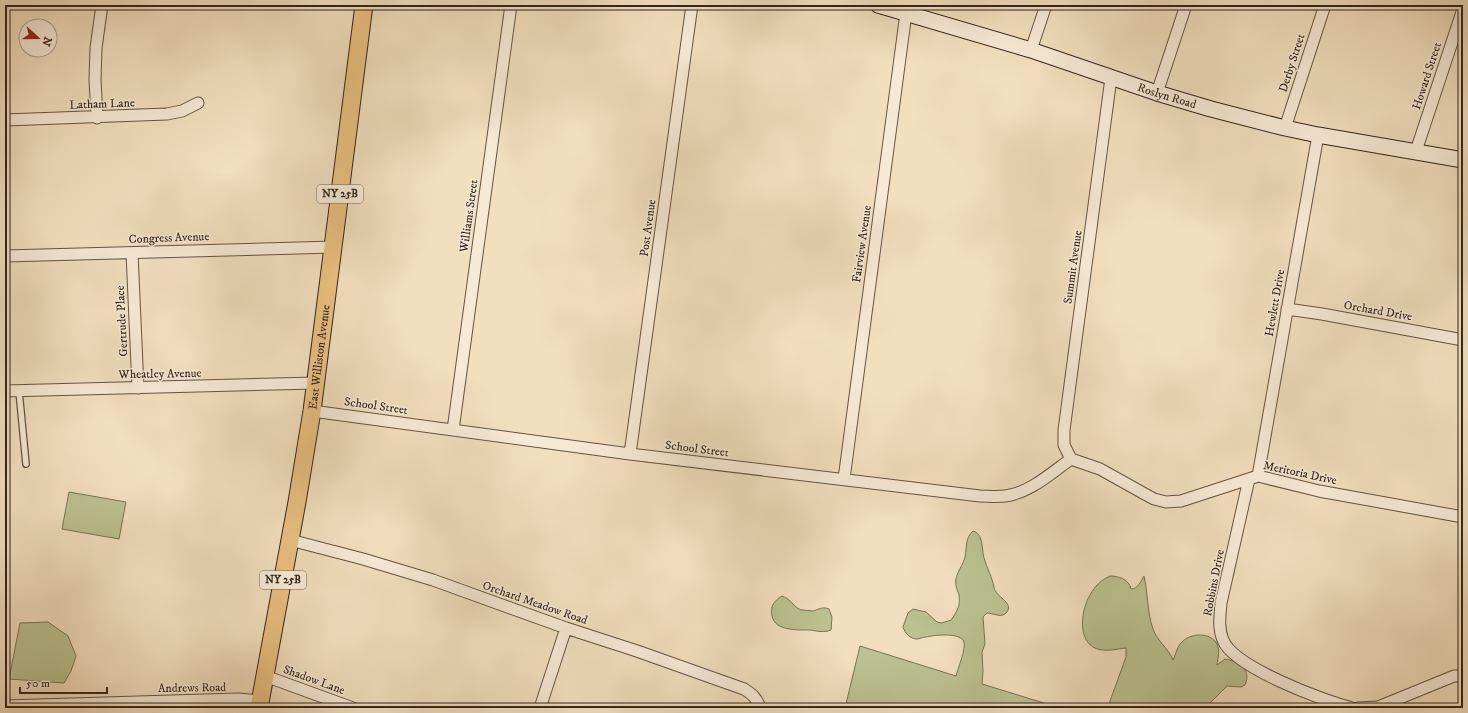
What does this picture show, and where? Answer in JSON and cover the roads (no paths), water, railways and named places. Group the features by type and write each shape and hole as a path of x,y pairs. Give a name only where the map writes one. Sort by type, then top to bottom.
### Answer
{"main road":[{"name":"East Williston Avenue","path":"260,705 312,411 364,5"},
{"name":"Roslyn Road","path":"878,5 908,9 1111,78 1211,109 1318,135 1463,160"}],"street":[{"path":"97,118 95,79 96,48 102,5"},
{"name":"Williams Street","path":"454,430 511,5"},
{"name":"Post Avenue","path":"630,454 692,5"},
{"path":"1031,50 1046,5"},
{"path":"1157,93 1186,5"},
{"name":"Derby Street","path":"1285,128 1325,5"},
{"name":"Fairview Avenue","path":"844,479 908,9"},
{"name":"Howard Street","path":"1416,152 1463,9"},
{"name":"Summit Avenue","path":"1071,459 1064,445 1064,430 1111,78"},
{"name":"Latham Lane","path":"5,120 97,118 167,114 182,111 198,103"},
{"name":"Hewlett Drive","path":"1253,478 1288,309 1318,135"},
{"name":"Congress Avenue","path":"5,256 334,247"},
{"name":"Gertrude Place","path":"132,253 138,388"},
{"name":"Orchard Drive","path":"1288,309 1463,340"},
{"name":"Wheatley Avenue","path":"5,391 316,383"},
{"name":"School Street","path":"312,411 630,454 980,496 1005,496 1031,487 1071,459"},
{"name":"Meritoria Drive","path":"1071,459 1100,469 1148,496 1166,502 1181,501 1253,478 1463,517"},
{"name":"Robbins Drive","path":"1253,478 1221,603 1219,624 1223,641 1233,654 1249,665 1305,692 1352,708"},
{"name":"Orchard Meadow Road","path":"290,540 363,559 432,580 566,628 638,650 744,688 758,701 760,708"},
{"path":"540,708 566,628"},
{"name":"Shadow Lane","path":"265,676 353,708"},
{"path":"1358,708 1378,707 1454,676 1463,676"},
{"name":"Andrews Road","path":"5,706 155,705 238,700 260,705"}],"lane":[{"path":"19,391 26,464"}]}
